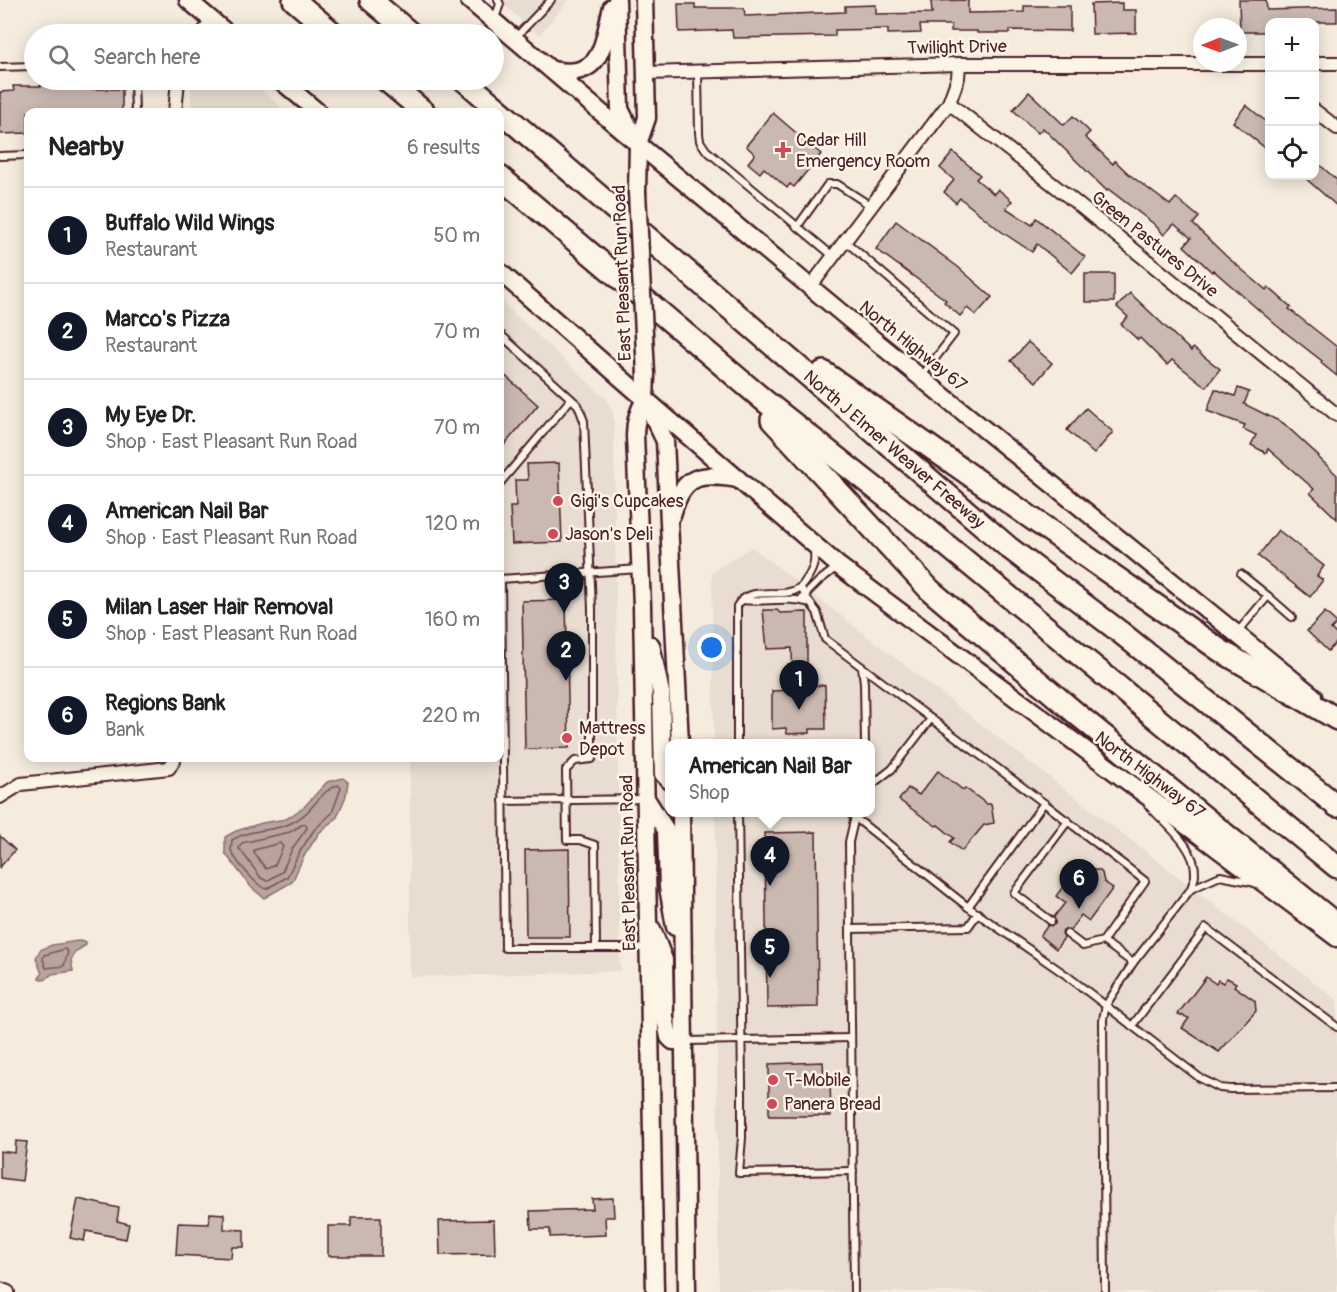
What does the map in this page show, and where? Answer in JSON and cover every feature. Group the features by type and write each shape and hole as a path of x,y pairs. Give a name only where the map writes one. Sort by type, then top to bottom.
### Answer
{"highway":[{"path":"294,0 322,24"},
{"path":"371,0 399,24"},
{"path":"398,90 419,108"},
{"name":"North J Elmer Weaver Freeway","path":"476,90 497,108"},
{"name":"North J Elmer Weaver Freeway","path":"504,114 1008,547 1120,632 1337,806"},
{"path":"504,180 710,354 928,530 1337,867"},
{"path":"713,293 1221,651 1337,717"},
{"path":"710,354 930,590 1078,715 1337,925"}],"main road":[{"path":"188,0 216,24"},
{"name":"North Highway 67","path":"469,0 498,24"},
{"path":"552,70 570,74 585,70 598,57 615,0"},
{"name":"East Pleasant Run Road","path":"615,0 620,109 638,144"},
{"name":"East Pleasant Run Road","path":"644,0 647,118 638,144 638,192 646,374 645,400 665,441 680,739"},
{"name":"North Highway 67","path":"504,30 638,144 921,378 1337,717"},
{"path":"292,90 313,108"},
{"name":"North Highway 67","path":"504,276 839,566 1337,938"},
{"name":"East Pleasant Run Road","path":"645,400 635,422 635,435 642,606 655,1292"},
{"path":"670,525 677,498 687,484 702,476 740,480"},
{"path":"642,606 661,693 663,774 665,776"},
{"path":"646,799 666,830 668,887 683,975"},
{"path":"681,817 687,1292"},
{"path":"648,920 664,960 665,1018 669,1037 673,1041 684,1041"}],"street":[{"path":"1319,63 1337,63"},
{"path":"811,286 949,103 958,78 959,64"},
{"name":"Twilight Drive","path":"646,73 959,64 1263,64"},
{"path":"175,108 177,90"},
{"name":"Green Pastures Drive","path":"949,103 1069,197 1337,415"},
{"path":"1319,114 1337,128"},
{"path":"0,797 21,783 169,768 173,762"},
{"path":"0,1289 8,1292"}],"lane":[{"path":"494,21 500,4 498,0"},
{"path":"515,39 551,0"},
{"path":"0,67 24,66"},
{"path":"698,72 699,133 700,141 706,150 833,256"},
{"path":"134,90 135,108"},
{"path":"0,156 24,155"},
{"path":"797,226 828,184 837,184 871,206"},
{"path":"845,241 954,334 921,378"},
{"path":"504,340 578,405 584,421 590,573 591,759 575,761 566,770 567,840 580,840 595,845 596,948"},
{"path":"504,478 571,399"},
{"path":"737,739 736,611 741,600 755,594 790,593 801,588 815,566 813,544"},
{"path":"741,600 755,602 803,597 839,566"},
{"path":"504,579 641,569"},
{"path":"1241,574 1292,617"},
{"path":"801,588 803,597 822,621 825,639 1145,881 1103,941 1083,946 1067,934"},
{"path":"1236,634 1268,596"},
{"path":"862,667 865,739"},
{"path":"875,782 892,769 930,720"},
{"path":"502,762 505,948 649,948"},
{"path":"1105,1292 1103,1019 1106,1005 1133,963 1191,889 1196,876 1194,862 1188,849 1125,781"},
{"path":"503,801 646,799"},
{"path":"968,906 1044,803"},
{"path":"738,817 742,1138 739,1173 853,1172"},
{"path":"854,1292 849,842 855,817"},
{"path":"858,817 968,906 1106,1005 1200,1078 1220,1088 1337,1088"},
{"path":"1051,921 1014,893 1068,821"},
{"path":"1191,889 1220,876 1265,885"},
{"path":"850,929 968,927 978,913"},
{"path":"1132,1026 1206,928 1337,1028"},
{"path":"1103,941 1133,963"},
{"path":"684,1041 851,1038"}],"shaded area":[{"path":"498,0 569,0 539,35"},
{"path":"191,90 262,90 282,108 191,108"},
{"path":"504,304 607,400 614,415 620,971 410,977 410,762 504,762"},
{"path":"752,547 1337,1000 1337,1292 719,1292 715,817 875,817 875,739 714,739 712,572"}],"water":[{"path":"343,778 348,782 346,796 337,817 319,833 304,856 292,882 264,898 251,887 225,853 225,837 262,823 286,819 304,807 327,782"},
{"path":"86,942 86,945 75,952 71,960 73,971 52,974 45,980 39,978 42,974 36,958 40,950 52,945"}],"building":[{"path":"968,0 968,13 1024,12 1024,6 1070,6 1070,31 1010,30 1010,33 977,33 977,31 951,31 951,25 920,25 921,33 888,34 888,29 835,30 835,36 733,38 732,30 679,32 678,4 695,4 695,8 744,8 745,16 845,12 845,6 876,5 876,14 932,13 931,1"},
{"path":"1239,0 1266,0 1267,10 1337,8 1337,22 1319,22 1319,18 1265,18 1265,32 1247,32 1247,18 1240,18"},
{"path":"1122,3 1122,10 1136,10 1136,33 1092,34 1091,4"},
{"path":"13,86 24,86 24,90 122,90 122,108 24,108 24,133 0,134 0,92 14,91"},
{"path":"1029,92 1064,125 1073,116 1090,132 1085,137 1113,164 1115,161 1170,205 1176,198 1199,217 1193,224 1226,256 1266,290 1268,287 1291,307 1289,309 1337,347 1337,376 1184,246 1191,238 1174,224 1164,235 1154,224 1108,189 1107,191 1043,128 1038,133 1013,110"},
{"path":"1246,105 1265,121 1265,148 1233,122"},
{"name":"Cedar Hill Emergency Room","path":"773,113 821,154 794,187 790,184 787,188 764,168 760,173 748,163 755,154 746,146"},
{"path":"953,152 980,175 976,179 994,194 998,189 1012,201 1006,208 1032,225 1036,218 1085,257 1072,273 1037,244 1032,252 1002,232 960,198 956,203 944,192 954,180 940,168"},
{"path":"1319,164 1337,180 1337,206 1308,180 1319,180"},
{"path":"896,221 958,267 992,297 976,315 967,308 960,316 944,302 946,300 876,249"},
{"path":"1085,274 1114,274 1114,302 1085,302"},
{"path":"1130,293 1191,351 1193,348 1220,369 1206,387 1172,360 1167,365 1140,338 1138,340 1121,324 1128,317 1117,307"},
{"path":"1028,342 1052,363 1036,382 1011,361"},
{"path":"504,375 538,405 504,445"},
{"path":"1238,388 1249,392 1244,404 1283,423 1337,475 1337,519 1310,493 1314,489 1268,449 1266,453 1251,445 1256,435 1243,429 1245,425 1207,411 1215,389 1235,396"},
{"path":"1086,408 1113,432 1094,454 1067,430"},
{"path":"559,463 562,542 512,544 510,507 516,507 515,480 528,480 527,464"},
{"path":"1278,530 1324,566 1317,576 1323,580 1310,597 1258,556"},
{"path":"566,600 569,748 525,749 522,601"},
{"path":"763,610 777,610 780,613 807,612 807,686 825,685 826,729 810,729 810,733 787,734 786,728 772,729 772,691 793,690 792,648 767,649"},
{"path":"1325,612 1337,623 1331,629 1337,635 1337,642 1328,651 1307,631"},
{"path":"938,771 963,790 965,788 987,804 991,804 994,823 984,825 962,851 950,842 954,838 938,825 936,826 899,800 908,788 919,795"},
{"path":"816,832 818,1007 767,1008 765,833"},
{"path":"0,836 15,850 0,867"},
{"path":"569,849 570,937 526,937 525,850"},
{"path":"1081,863 1089,870 1099,870 1104,882 1113,888 1089,921 1081,915 1070,930 1063,930 1064,938 1056,949 1040,936 1048,925 1055,924 1054,917 1065,903 1056,896"},
{"path":"1206,977 1216,984 1218,980 1223,983 1227,978 1236,983 1234,986 1255,1001 1256,1011 1219,1052 1182,1028 1189,1018 1178,1014"},
{"path":"823,1062 824,1081 830,1081 831,1116 769,1116 769,1064"},
{"path":"16,1141 27,1142 22,1181 0,1178 0,1151 15,1153"},
{"path":"613,1198 614,1217 605,1217 606,1235 550,1237 550,1229 531,1229 530,1211 593,1209 592,1199"},
{"path":"78,1199 119,1208 117,1221 129,1224 126,1239 86,1231 84,1241 70,1238"},
{"path":"210,1213 224,1214 224,1229 244,1230 244,1247 232,1247 231,1258 176,1255 178,1223 209,1224"},
{"path":"351,1217 381,1217 381,1256 328,1256 328,1226 351,1226"},
{"path":"494,1220 495,1254 440,1255 439,1221"}],"place":[{"name":"Cedar Hill Emergency Room","path":"783,150"},
{"name":"Gigi's Cupcakes","path":"558,501"},
{"name":"Jason's Deli","path":"553,534"},
{"name":"My Eye Dr.","path":"564,613"},
{"name":"Marco's Pizza","path":"566,681"},
{"name":"Buffalo Wild Wings","path":"799,710"},
{"name":"Mattress Depot","path":"567,738"},
{"name":"American Nail Bar","path":"770,886"},
{"name":"Regions Bank","path":"1079,909"},
{"name":"Milan Laser Hair Removal","path":"770,978"},
{"name":"T-Mobile","path":"773,1080"},
{"name":"Panera Bread","path":"772,1104"}]}
